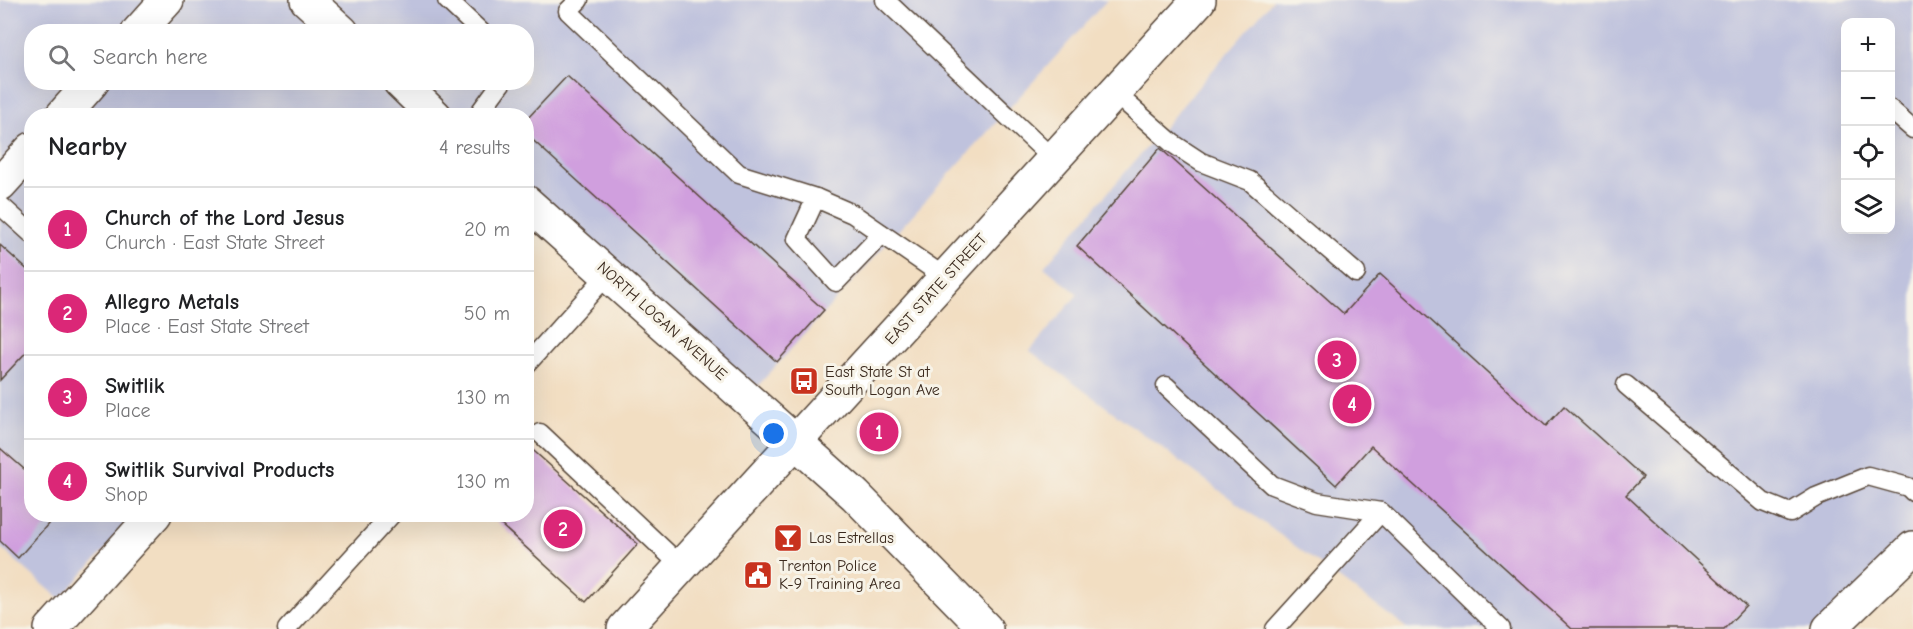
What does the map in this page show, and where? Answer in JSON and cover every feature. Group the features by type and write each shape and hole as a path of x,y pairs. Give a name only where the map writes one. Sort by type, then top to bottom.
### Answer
{"street":[{"path":"145,24 167,0"},
{"path":"307,0 333,24"},
{"name":"EAST STATE STREET","path":"624,629 680,565 1199,0"},
{"path":"69,108 85,90"},
{"path":"407,90 427,108"},
{"path":"0,184 24,158"},
{"name":"NORTH LOGAN AVENUE","path":"534,209 609,273 855,495 978,626"},
{"path":"51,629 149,522"},
{"path":"1829,629 1913,548"}],"lane":[{"path":"447,0 472,24"},
{"path":"579,0 568,11 739,174 816,198 853,214 946,278"},
{"path":"885,0 1054,160"},
{"path":"483,108 496,90"},
{"path":"1115,93 1172,143 1201,162 1250,181 1356,273"},
{"path":"1895,113 1913,129"},
{"path":"816,198 797,239 836,282 882,234"},
{"path":"0,205 24,227"},
{"path":"534,357 609,273"},
{"path":"1626,385 1763,502 1790,513 1816,497 1868,476 1908,487 1913,492"},
{"path":"1166,386 1272,485 1317,502 1381,512 1501,629"},
{"path":"540,433 680,565"},
{"path":"1275,629 1381,512"},
{"path":"287,629 385,522"}],"shaded area":[{"path":"0,0 1107,0 745,400 534,212 534,108 24,108 24,522 131,522 60,599 0,547"},
{"path":"1273,0 1913,0 1913,544 1826,629 1408,629 1030,351 1078,294 1044,267"}],"building":[{"path":"567,76 824,310 777,362 534,141 534,111"},
{"path":"1160,148 1344,314 1380,274 1546,426 1564,406 1643,477 1626,495 1746,606 1724,629 1572,629 1371,446 1336,485 1077,246"},
{"path":"0,245 24,267 24,354 0,380"},
{"path":"0,448 24,469 24,522 50,522 18,558 0,541"},
{"path":"534,451 638,544 586,602 498,522 534,522"}],"place":[{"name":"Switlik","path":"1337,360"},
{"name":"East State St at South Logan Ave","path":"804,381"},
{"name":"Switlik Survival Products","path":"1352,404"},
{"name":"Church of the Lord Jesus","path":"879,432"},
{"name":"Allegro Metals","path":"563,529"},
{"name":"Las Estrellas","path":"788,538"},
{"name":"Trenton Police K-9 Training Area","path":"758,575"}]}
